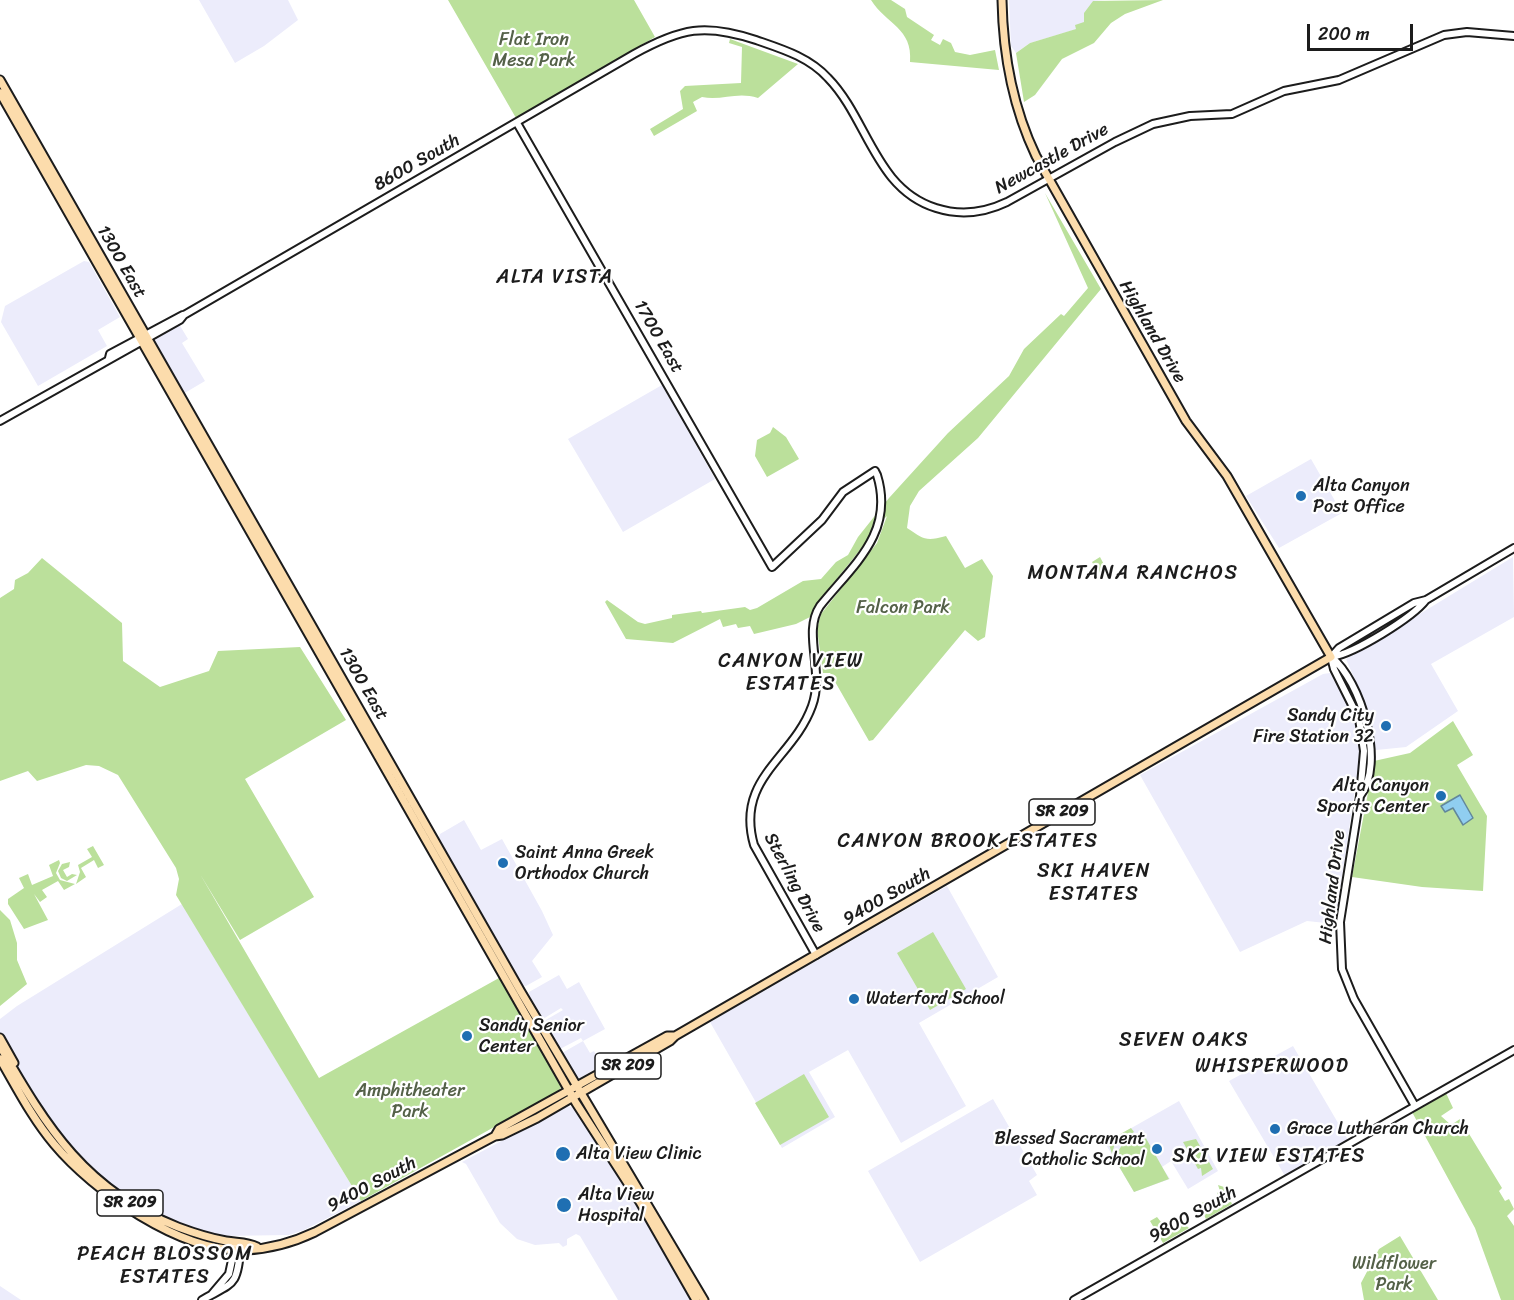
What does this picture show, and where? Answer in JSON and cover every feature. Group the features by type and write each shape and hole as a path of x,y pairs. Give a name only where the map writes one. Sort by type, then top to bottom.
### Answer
{"main road":[{"name":"Highland Drive","path":"1002,0 1004,50 1014,97 1031,146 1186,421 1227,476 1331,657"},
{"name":"1300 East","path":"0,80 144,338 574,1092 696,1300"},
{"name":"1300 East","path":"0,93 108,274"},
{"name":"9400 South","path":"238,1246 279,1245 310,1235 495,1136 499,1129 670,1041 675,1036 1331,657"},
{"path":"0,1038 13,1060 21,1083"},
{"name":"SR 209","path":"0,1047 41,1117 63,1146 90,1173 147,1213 179,1228 238,1246"},
{"path":"0,1053 10,1077"},
{"name":"SR 209","path":"0,1059 38,1122 57,1148 86,1178 113,1200 171,1231 238,1246"},
{"name":"1300 East","path":"574,1092 704,1300"}],"street":[{"name":"Newcastle Drive","path":"664,37 690,30 716,29 731,32 806,60 835,85 893,181 914,198 932,207 959,213 979,212 1007,202 1115,142 1153,124 1190,116 1232,114 1284,91 1339,81 1444,34 1467,32 1514,36"},
{"name":"8600 South","path":"0,421 109,358 110,354 144,338 177,316 184,315 664,37"},
{"name":"1700 East","path":"517,123 772,567 822,520 843,492 875,471"},
{"name":"Sterling Drive","path":"816,955 758,853 750,829 751,806 763,776 800,729 813,704 818,682 812,633 815,615 866,550 878,528 882,501 875,471"},
{"name":"9400 South","path":"1331,657 1339,648 1414,603 1426,600 1514,548"},
{"name":"Highland Drive","path":"1331,657 1340,664 1358,696 1367,726 1370,767 1365,788 1360,796 1340,922 1341,962 1354,999 1415,1106"},
{"name":"9800 South","path":"1074,1300 1514,1050"},
{"path":"202,1300 212,1294 229,1274 238,1246"}],"shaded area":[{"path":"199,0 288,0 298,20 264,46 235,63"},
{"path":"1009,0 1105,0 1093,1 1084,22 1077,29 1030,43 1016,53 1011,46"},
{"path":"84,261 89,262 120,317 98,330 107,346 38,386 1,322 5,306"},
{"path":"179,324 188,339 182,343 205,381 183,394 155,340 158,335"},
{"path":"662,385 715,479 623,532 568,439"},
{"path":"1311,459 1342,513 1279,548 1246,496"},
{"path":"1513,557 1514,617 1431,664 1458,711 1406,747 1376,750 1366,706 1346,659"},
{"path":"1330,673 1354,717 1360,755 1335,924 1307,921 1240,952 1140,775 1323,674"},
{"path":"464,820 481,850 502,839 553,935 532,961 542,977 526,986 521,985 438,840 440,834"},
{"name":"Waterford School","path":"947,886 998,977 919,1023 966,1106 901,1143 848,1050 809,1072 835,1117 782,1148 710,1022"},
{"path":"182,904 361,1201 304,1230 289,1235 222,1236 185,1226 137,1203 89,1167 58,1134 23,1080 0,1036 0,1019 17,1006"},
{"path":"559,975 567,989 579,982 605,1029 583,1041 581,1038 560,1049 544,1021 563,1010 561,1008 543,1019 529,995 529,992"},
{"path":"583,1041 590,1053 594,1051 602,1065 580,1078 575,1076 562,1053"},
{"path":"1293,1046 1348,1140 1285,1176 1229,1081"},
{"path":"993,1099 1037,1175 1029,1181 1037,1195 920,1262 868,1171"},
{"name":"Blessed Sacrament Catholic School","path":"1179,1101 1218,1171 1188,1189 1171,1161 1162,1167 1170,1179 1134,1192 1105,1143"},
{"name":"Alta View Hospital","path":"567,1106 575,1108 624,1181 694,1300 618,1300 580,1236 576,1234 567,1239 567,1245 563,1247 559,1243 535,1245 517,1239 500,1223 466,1164 462,1162"},
{"path":"0,1286 21,1300 0,1300"}],"green space":[{"name":"Flat Iron Mesa Park","path":"448,0 634,0 655,37 516,118"},
{"path":"871,0 891,0 905,9 907,17 934,35 931,40 940,45 943,39 951,43 955,52 970,55 995,50 999,70 910,62 910,51 903,34"},
{"path":"1163,0 1125,14 1111,23 1094,43 1062,59 1035,95 1024,102 1016,53 1030,43 1076,29 1075,25 1084,22 1084,13 1093,1"},
{"path":"730,39 798,64 758,98 743,95 702,97 693,102 697,111 654,136 650,129 683,109 680,91 685,86 741,83 742,47 729,43"},
{"name":"Falcon Park","path":"1045,193 1101,289 978,438 919,491 910,506 907,528 925,538 946,536 965,568 982,559 993,576 985,637 978,641 965,630 873,740 869,741 830,673 823,673 817,629 821,614 877,543 887,516 874,528 864,545 815,606 810,617 796,624 754,634 750,626 738,628 736,624 723,627 720,619 673,643 626,639 605,602 607,600 638,622 645,624 672,618 672,615 701,611 702,613 745,607 750,610 803,581 821,579 836,562 848,555 858,537 889,498 948,433 1009,376 1024,349 1061,314 1064,316 1088,288"},
{"path":"773,427 786,437 799,459 767,477 755,456 757,440 770,433"},
{"path":"1100,557 1109,574 1101,578 1092,562"},
{"name":"Amphitheater Park","path":"42,558 122,623 123,661 160,687 209,671 218,651 300,647 346,720 245,779 314,897 240,940 200,874 319,1078 499,978 561,1087 559,1091 361,1201 176,895 179,879 176,868 118,775 99,766 86,765 37,781 28,771 0,781 0,598 14,589 15,580 28,573"},
{"path":"1453,721 1473,755 1457,765 1487,816 1483,891 1422,887 1352,877 1374,761 1410,753"},
{"path":"93,846 104,865 98,868 94,860 81,868 86,877 76,884 80,872 78,865 92,857 87,849"},
{"path":"59,860 56,873 60,880 75,884 64,890 58,881 42,890 47,897 40,902 34,894 48,920 24,929 8,904 8,899 24,888 19,878 28,874 32,885 53,876 49,865"},
{"path":"70,862 69,867 63,870 67,877 72,874 77,875 67,881 61,878 58,871 62,864"},
{"path":"0,910 10,920 17,943 17,960 27,984 0,1006"},
{"path":"933,932 966,989 930,1010 897,953"},
{"path":"804,1074 829,1117 780,1145 755,1103"},
{"path":"1446,1093 1453,1108 1441,1116 1451,1125 1460,1119 1502,1188 1499,1191 1505,1201 1509,1199 1514,1209 1507,1216 1514,1226 1514,1300 1501,1300 1475,1228 1412,1112"},
{"path":"1131,1128 1134,1132 1115,1143 1112,1154 1108,1141"},
{"path":"1143,1133 1169,1179 1134,1192 1114,1158 1122,1145"},
{"path":"1196,1139 1213,1169 1202,1176 1201,1168 1198,1169 1183,1142"},
{"path":"1218,1185 1224,1187 1232,1204 1206,1219 1198,1204 1208,1201 1212,1207 1221,1201 1217,1193 1220,1191"},
{"path":"1157,1217 1166,1232 1181,1221 1189,1228 1163,1243 1150,1221"},
{"name":"Wildflower Park","path":"1400,1236 1438,1300 1364,1300 1361,1283 1379,1249"}],"water":[{"path":"1460,795 1473,818 1463,825 1453,808 1445,812 1441,806"}],"place":[{"name":"Alta Canyon Post Office","path":"1301,496"},
{"name":"Sandy City Fire Station 32","path":"1386,726"},
{"name":"Alta Canyon Sports Center","path":"1441,796"},
{"name":"Saint Anna Greek Orthodox Church","path":"503,863"},
{"name":"Waterford School","path":"854,999"},
{"name":"Sandy Senior Center","path":"467,1036"},
{"name":"Grace Lutheran Church","path":"1275,1129"},
{"name":"Blessed Sacrament Catholic School","path":"1157,1149"},
{"name":"Alta View Clinic","path":"563,1154"},
{"name":"Alta View Hospital","path":"564,1205"}],"district":[{"name":"ALTA VISTA","path":"555,278"},
{"name":"MONTANA RANCHOS","path":"1133,574"},
{"name":"CANYON VIEW ESTATES","path":"791,674"},
{"name":"CANYON BROOK ESTATES","path":"968,842"},
{"name":"SKI HAVEN ESTATES","path":"1094,884"},
{"name":"SEVEN OAKS","path":"1184,1041"},
{"name":"WHISPERWOOD","path":"1272,1067"},
{"name":"SKI VIEW ESTATES","path":"1269,1157"},
{"name":"PEACH BLOSSOM ESTATES","path":"165,1266"}]}
